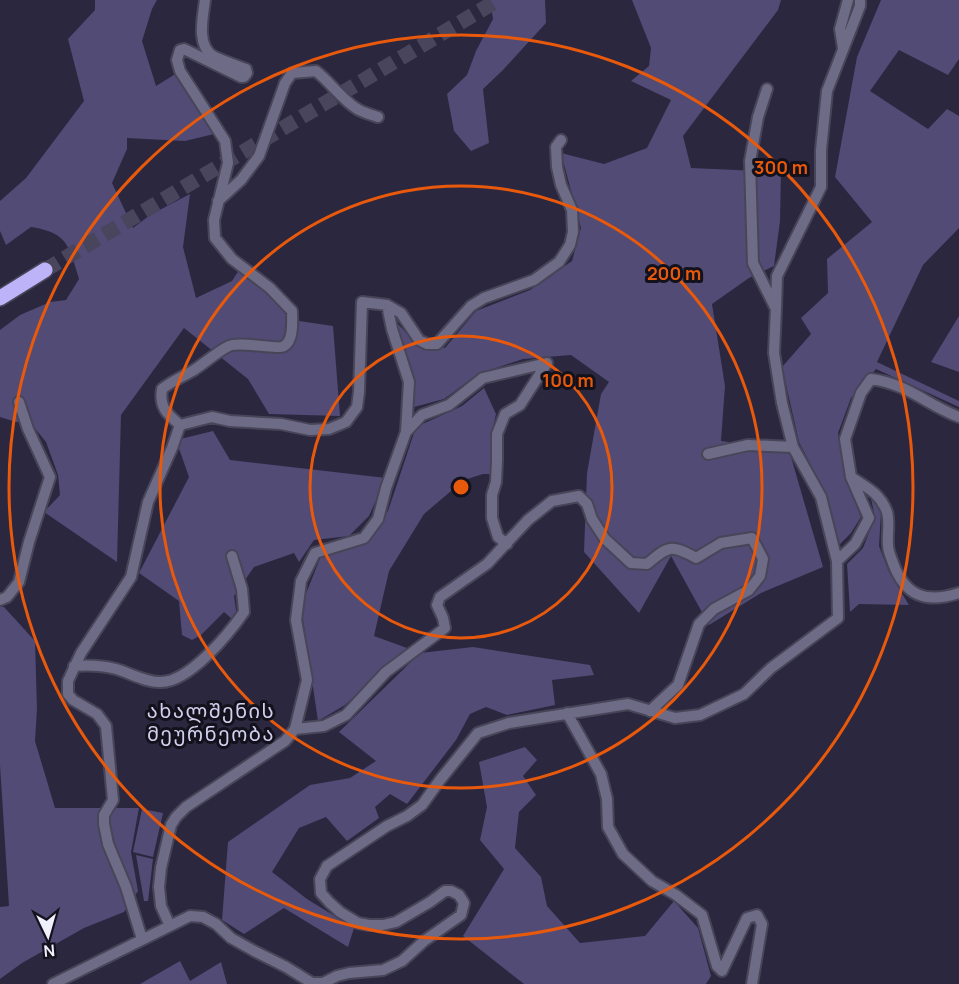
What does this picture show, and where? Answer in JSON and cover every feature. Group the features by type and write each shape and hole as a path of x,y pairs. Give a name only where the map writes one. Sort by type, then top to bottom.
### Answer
{"highway":[{"path":"0,298 45,270"}],"street":[{"path":"180,425 166,413 161,397 162,389 230,345 281,348 286,346 291,336 292,311 270,288 232,259 215,238 214,220 228,162 225,141 180,71 177,60 180,50 184,49 241,77 247,74 246,69 211,55 201,32 205,0"},
{"path":"843,49 840,28 848,0"},
{"path":"53,984 190,916 202,917 216,924 231,938 312,982 323,983 349,973 383,970 402,961 424,941 461,915 464,903 459,895 445,891 396,922 369,925 340,912 325,898 321,892 320,879 327,866 387,825 407,816 422,805 478,733 509,723 628,705 675,718 700,715 744,694 771,668 838,618 837,561 821,496 793,447 782,403 774,353 777,276 821,187 827,92 860,6 860,0"},
{"path":"218,201 241,180 259,156 285,83 292,73 316,71 358,110 378,117"},
{"path":"767,89 758,117 750,161 753,263 776,307"},
{"path":"180,425 212,417 230,421 281,424 310,430 329,429 346,422 357,407 359,393 363,302 387,305 401,313 419,340 427,344 437,344 471,306 484,298 534,280 559,262 570,245 573,232 572,210 561,185 557,167 556,147 561,140"},
{"path":"170,926 161,906 159,887 171,825 186,807 285,741 295,729 307,680 296,620 301,581 315,553 364,538 378,519 386,488 406,432 409,382 387,305"},
{"path":"406,432 422,415 449,405 483,378 548,363 520,405 505,414 497,434 497,472 492,495 492,518 498,537 507,544"},
{"path":"837,561 855,544 868,518 851,477 846,439 861,393 872,379 886,381 912,392 959,417"},
{"path":"0,600 7,597 19,582 50,477 28,429 19,402"},
{"path":"142,939 126,887 108,844 104,824 104,815 113,800 106,726 97,714 73,700 68,694 68,681 81,653 131,577 148,502 180,425"},
{"path":"708,454 748,445 793,447"},
{"path":"851,477 878,495 887,513 888,548 897,573 907,588 920,596 935,598 959,592"},
{"path":"295,729 324,726 346,715 386,672 445,628 437,605 440,597 487,564 528,520 552,501 579,496 587,504 592,519 605,539 631,563 647,564 663,550 679,548 696,558 721,543 752,538 763,559 760,576 750,590 714,609 699,624 678,685 650,711"},
{"path":"74,666 114,669 160,683 178,679 230,632 244,612 242,588 232,556"},
{"path":"567,713 601,774 607,799 608,827 622,854 652,880 702,915 717,966 722,971 747,918 757,915 762,924 752,984"}],"shaded area":[{"path":"95,0 157,0 142,41 156,86 177,73 214,134 185,141 127,138 127,149 112,183 133,228 150,215 190,194 183,247 196,298 232,281 241,267 277,290 299,321 333,326 340,416 269,414 248,379 184,328 121,415 117,562 44,512 60,495 58,475 46,442 29,421 16,422 0,417 0,330 20,315 50,302 66,300 79,279 66,243 53,233 31,227 6,245 0,231 0,201 26,178 84,101 68,39 95,10"},
{"path":"490,0 545,0 546,23 483,89 489,143 471,151 454,131 447,94 467,75 476,51 493,19"},
{"path":"632,0 781,0 778,10 683,136 691,168 781,172 780,221 774,266 749,278 712,304 725,386 721,441 789,450 823,567 761,593 709,625 671,556 639,613 584,552 587,473 601,394 609,382 571,355 523,359 478,374 444,399 410,408 413,372 394,320 417,344 445,348 476,311 530,290 572,261 581,228 561,153 604,164 647,148 671,100 631,81 649,66 651,48"},
{"path":"881,0 959,0 959,59 948,75 899,50 870,91 928,129 947,109 959,116 959,228 923,265 877,362 959,401 959,407 876,369 851,398 838,433 845,477 861,517 851,533 838,546 825,493 799,442 782,367 811,334 801,318 828,293 827,259 872,222 835,177 857,57"},
{"path":"959,316 959,372 931,362"},
{"path":"484,388 496,414 491,437 491,474 464,480 424,514 389,571 374,636 407,648 345,705 318,721 301,606 321,556 360,544 388,511 416,427 462,406"},
{"path":"213,431 230,460 386,478 369,516 349,536 314,540 299,562 294,553 254,567 234,596 238,624 224,612 201,635 192,640 182,635 179,601 139,573 189,477 176,440"},
{"path":"870,494 881,513 879,546 889,572 909,605 859,604 850,612 847,564 863,548 875,517"},
{"path":"0,607 4,607 35,641 37,709 35,741 55,808 139,808 131,852 138,891 124,912 84,928 22,963 0,979 0,907 9,906 0,765"},
{"path":"473,647 590,665 594,675 552,680 555,705 507,715 486,707 470,714 456,740 407,804 390,794 375,807 379,818 347,841 326,817 299,828 272,872 307,899 354,928 348,947 284,908 244,934 222,920 228,842 310,785 350,778 376,761 339,732 420,653"},
{"path":"525,747 537,760 523,776 536,795 519,812 515,848 541,877 547,906 580,943 645,936 674,901 698,928 711,976 706,984 524,984 463,936 504,869 480,840 487,807 479,762"},
{"path":"142,809 163,813 153,857 133,852"},
{"path":"136,855 153,859 148,901 144,901"},
{"path":"180,961 190,981 221,962 227,984 140,984"}],"tunnel":[{"path":"45,270 498,0"}],"district":[{"name":"ახალშენის მეურნეობა","path":"211,722"}]}
